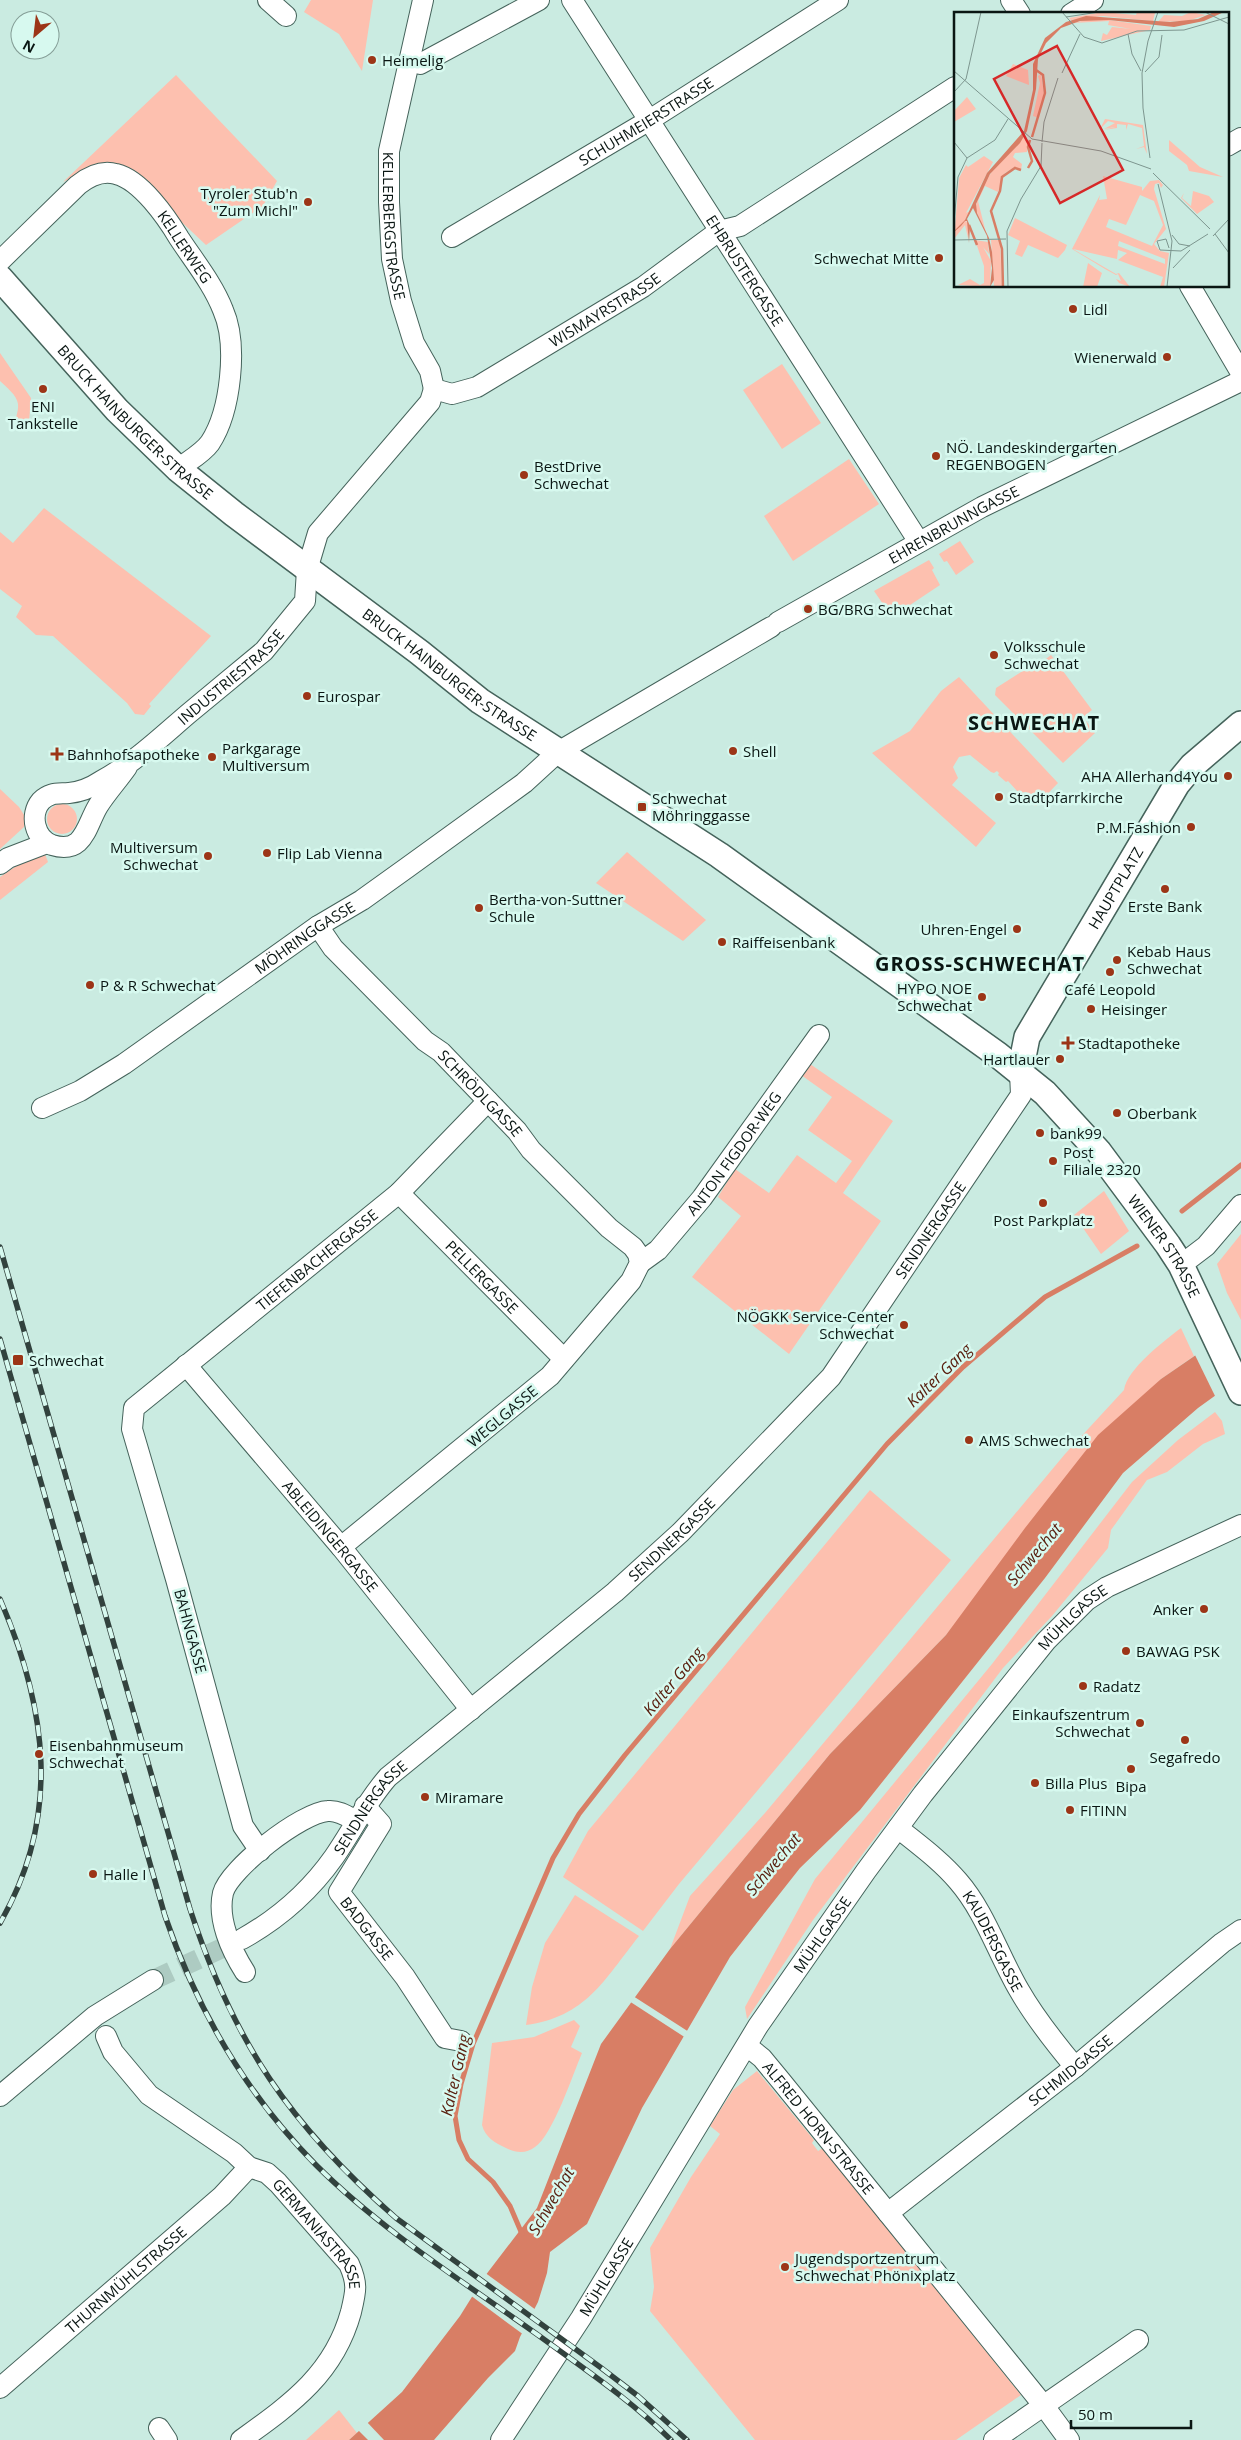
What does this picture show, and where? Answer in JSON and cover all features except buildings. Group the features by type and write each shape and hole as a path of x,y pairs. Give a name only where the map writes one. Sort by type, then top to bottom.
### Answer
{"main road":[{"name":"BRUCK HAINBURGER-STRASSE","path":"0,278 117,410 178,469 307,570 419,652 480,701 719,854 1020,1072"},
{"name":"HAUPTPLATZ","path":"1020,1072 1027,1037 1177,784 1192,766 1241,724"},
{"name":"WIENER STRASSE","path":"1020,1072 1045,1093 1099,1152 1149,1217 1181,1265 1241,1392"}],"street":[{"path":"268,0 286,16"},
{"name":"KELLERBERGSTRASSE","path":"423,0 389,151 389,202 392,259 401,301 414,343 430,371 434,390"},
{"path":"420,64 539,0"},
{"name":"EHBRUSTERGASSE","path":"572,0 918,542"},
{"name":"SCHUHMEIERSTRASSE","path":"452,237 648,121 838,0"},
{"path":"1012,0 1019,12"},
{"path":"1073,12 1093,0"},
{"name":"WISMAYRSTRASSE","path":"434,390 452,394 477,387 643,287 718,231 740,226 954,88"},
{"path":"1228,145 1241,138"},
{"name":"KELLERWEG","path":"0,261 78,185 91,175 116,174 140,188 162,211 217,296 230,334 231,354 228,394 217,428 210,442 178,469"},
{"path":"1191,288 1241,373"},
{"name":"EHRENBRUNNGASSE","path":"558,752 774,624 982,507 1241,381"},
{"path":"307,570 318,533 430,402 434,390"},
{"name":"INDUSTRIESTRASSE","path":"35,827 35,816 42,800 51,794 69,793 95,785 127,767 264,651 304,601 307,570"},
{"name":"MÖHRINGGASSE","path":"42,1108 80,1091 124,1064 318,926 362,900 524,783 558,752"},
{"name":"INDUSTRIESTRASSE","path":"47,843 60,848 71,846 82,839 98,807 127,767"},
{"path":"69,793 78,797 84,804 89,813 90,823"},
{"path":"35,827 47,843 4,861 24,836 35,827"},
{"name":"SCHRÖDLGASSE","path":"318,926 333,948 425,1042 440,1052 517,1131 531,1150 609,1228 634,1247 640,1263"},
{"name":"ANTON FIGDOR-WEG","path":"640,1263 658,1250 702,1198 819,1035"},
{"name":"SENDNERGASSE","path":"242,1939 272,1920 306,1890 334,1858 377,1789 397,1768 615,1592 681,1532 831,1377 1021,1094 1020,1072"},
{"name":"TIEFENBACHERGASSE","path":"134,1408 399,1193 488,1101"},
{"name":"PELLERGASSE","path":"399,1193 564,1359"},
{"path":"1181,1265 1206,1246 1241,1205"},
{"name":"WEGLGASSE","path":"341,1548 528,1395 564,1359 631,1281 640,1263"},
{"name":"ABLEIDINGERGASSE","path":"186,1365 341,1548 471,1710"},
{"name":"BAHNGASSE","path":"134,1408 132,1430 179,1588 243,1826 260,1851"},
{"name":"MÜHLGASSE","path":"501,2440 581,2318 782,1990 898,1828 1046,1641 1088,1600 1107,1587 1241,1525"},
{"path":"245,1972 236,1956 225,1928 221,1902 226,1884 287,1828 317,1813 328,1810 361,1814"},
{"name":"BADGASSE","path":"361,1814 381,1824 338,1892 405,1977 445,2038 461,2041"},
{"name":"KAUDERSGASSE","path":"898,1828 936,1857 959,1881 976,1905 1019,1991 1051,2037 1076,2066"},
{"name":"SCHMIDGASSE","path":"893,2210 1076,2066 1171,1988 1222,1943 1241,1930"},
{"path":"0,2096 94,2016 153,1980"},
{"name":"GERMANIASTRASSE","path":"106,2036 113,2052 149,2095 234,2153 249,2167 267,2174 278,2183 349,2264 355,2277 356,2289 342,2337 320,2374 289,2405 242,2440"},
{"name":"ALFRED HORN-STRASSE","path":"746,2046 762,2058 893,2210 1069,2440"},
{"name":"THURNMÜHLSTRASSE","path":"0,2388 222,2196 249,2167"},
{"path":"994,2440 1138,2340"}],"shaded area":[{"path":"311,0 373,0 362,71 339,34 304,12"},
{"path":"176,75 277,181 263,206 206,245 123,167 97,165 63,182"},
{"path":"0,353 31,398 29,422 22,429 18,428 16,421 18,407 16,397 0,381"},
{"path":"782,364 821,423 782,449 743,390"},
{"path":"849,459 879,504 793,561 764,516"},
{"path":"44,508 211,636 149,704 151,706 144,715 135,714 127,703 53,636 36,635 16,617 22,606 0,589 0,532 13,543"},
{"path":"960,541 974,562 956,575 947,561 944,562 939,554"},
{"path":"929,560 940,585 892,617 874,591"},
{"path":"1051,655 1092,710 1083,717 1095,733 1063,763 995,695 996,688"},
{"path":"959,677 1058,783 1036,806 1032,804 1034,799 1026,792 1019,793 1008,781 1006,782 998,775 997,771 991,772 970,755 959,757 953,767 958,778 952,785 996,823 976,847 872,753 910,731 941,691"},
{"path":"0,789 19,807 26,818 24,827 0,849"},
{"path":"62,804 72,809 77,819 72,829 62,834 52,829 47,819 52,809"},
{"path":"627,852 706,920 683,941 596,883"},
{"path":"34,854 45,854 48,862 0,900 0,877"},
{"path":"810,1064 893,1121 843,1193 881,1221 789,1354 692,1277 741,1216 718,1197 735,1169 769,1193 797,1155 836,1183 852,1161 808,1130 832,1097 801,1075"},
{"path":"1104,1191 1129,1231 1101,1254 1074,1215"},
{"path":"1241,1234 1241,1320 1227,1293 1217,1264"},
{"path":"1181,1328 1194,1356 1161,1379 946,1635 830,1754 670,1949 690,1896 765,1813 1065,1454 1124,1390 1132,1373 1156,1348"},
{"path":"1215,1412 1222,1421 1225,1434 1203,1444 1167,1472 1147,1480 1111,1530 1108,1548 1052,1616 1003,1668 813,1920 747,2019 745,2007 815,1879 992,1664 1132,1482 1178,1440"},
{"path":"870,1490 951,1560 679,1884 643,1931 563,1877 588,1831"},
{"path":"575,1895 639,1936 604,1981 579,2005 547,2021 526,2025 532,1987 545,1943"},
{"path":"574,2020 580,2026 571,2047 582,2053 549,2130 535,2147 525,2152 513,2151 494,2142 485,2133 482,2125 492,2043 534,2037"},
{"name":"Jugendsportzentrum Schwechat Phönixplatz","path":"757,2071 814,2140 812,2143 818,2151 823,2148 1021,2395 956,2440 755,2440 650,2311 654,2287 650,2248 691,2177 720,2134 710,2126 733,2090"},
{"path":"339,2410 357,2433 349,2440 306,2440"}],"water":[{"path":"1241,1324 1241,1377 1198,1408 1123,1473 1045,1578 860,1810 800,1868 730,1957 642,2108 587,2224 550,2252 547,2273 538,2302 515,2351 488,2378 434,2440 349,2440 402,2392 460,2316 485,2276 537,2208 601,2044 670,1949 830,1754 946,1635 1025,1528 1098,1435 1161,1379"}],"pier":[{"path":"1241,1322 1241,1380 1216,1398 1194,1353"},
{"path":"633,1996 689,2032 686,2038 629,2001"},
{"path":"484,2272 536,2310 524,2335 470,2295"},
{"path":"366,2421 384,2440 368,2440 357,2429"}],"waterway":[{"name":"Kalter Gang","path":"1182,1211 1241,1165"},
{"name":"Kalter Gang","path":"522,2234 510,2206 493,2182 468,2159 459,2140 455,2116 461,2084 473,2044 553,1858 579,1814 625,1755 887,1444 963,1367 1045,1297 1137,1246"}],"tunnel":[{"path":"153,1980 242,1939"}],"railway":[{"path":"0,1247 190,1909 207,1957 226,2001 247,2041 270,2079 296,2115 325,2149 396,2218 600,2367 638,2396 687,2440"},
{"path":"0,1339 165,1916 192,1985 226,2049 267,2109 291,2138 341,2189 395,2233 606,2385 640,2411 671,2440"},
{"path":"0,1599 29,1681 37,1721 41,1762 40,1802 33,1843 20,1883 0,1923"}],"place":[{"name":"Heimelig","path":"372,60"},
{"name":"Tyroler Stub'n \"Zum Michl\"","path":"308,202"},
{"name":"Schwechat Mitte","path":"939,258"},
{"name":"Lidl","path":"1073,309"},
{"name":"Wienerwald","path":"1167,357"},
{"name":"ENI Tankstelle","path":"43,389"},
{"name":"NÖ. Landeskindergarten REGENBOGEN","path":"936,456"},
{"name":"BestDrive Schwechat","path":"524,475"},
{"name":"BG/BRG Schwechat","path":"808,609"},
{"name":"Volksschule Schwechat","path":"994,655"},
{"name":"Eurospar","path":"307,696"},
{"name":"Shell","path":"733,751"},
{"name":"Bahnhofsapotheke","path":"57,754"},
{"name":"Parkgarage Multiversum","path":"212,757"},
{"name":"AHA Allerhand4You","path":"1228,776"},
{"name":"Stadtpfarrkirche","path":"999,797"},
{"name":"Schwechat Möhringgasse","path":"642,807"},
{"name":"P.M.Fashion","path":"1191,827"},
{"name":"Flip Lab Vienna","path":"267,853"},
{"name":"Multiversum Schwechat","path":"208,856"},
{"name":"Erste Bank","path":"1165,889"},
{"name":"Bertha-von-Suttner Schule","path":"479,908"},
{"name":"Uhren-Engel","path":"1017,929"},
{"name":"Raiffeisenbank","path":"722,942"},
{"name":"Kebab Haus Schwechat","path":"1117,960"},
{"name":"Café Leopold","path":"1110,972"},
{"name":"P & R Schwechat","path":"90,985"},
{"name":"HYPO NOE Schwechat","path":"982,997"},
{"name":"Heisinger","path":"1091,1009"},
{"name":"Stadtapotheke","path":"1068,1043"},
{"name":"Hartlauer","path":"1060,1059"},
{"name":"Oberbank","path":"1117,1113"},
{"name":"bank99","path":"1040,1133"},
{"name":"Post Filiale 2320","path":"1053,1161"},
{"name":"Post Parkplatz","path":"1043,1203"},
{"name":"NÖGKK Service-Center Schwechat","path":"904,1325"},
{"name":"Schwechat","path":"18,1360"},
{"name":"AMS Schwechat","path":"969,1440"},
{"name":"Anker","path":"1204,1609"},
{"name":"BAWAG PSK","path":"1126,1651"},
{"name":"Radatz","path":"1083,1686"},
{"name":"Einkaufszentrum Schwechat","path":"1140,1723"},
{"name":"Segafredo","path":"1185,1740"},
{"name":"Eisenbahnmuseum Schwechat","path":"39,1754"},
{"name":"Bipa","path":"1131,1769"},
{"name":"Billa Plus","path":"1035,1783"},
{"name":"Miramare","path":"425,1797"},
{"name":"FITINN","path":"1070,1810"},
{"name":"Halle I","path":"93,1874"},
{"name":"Jugendsportzentrum Schwechat Phönixplatz","path":"785,2267"}],"district":[{"name":"SCHWECHAT","path":"1034,722"},
{"name":"GROSS-SCHWECHAT","path":"980,963"}]}
